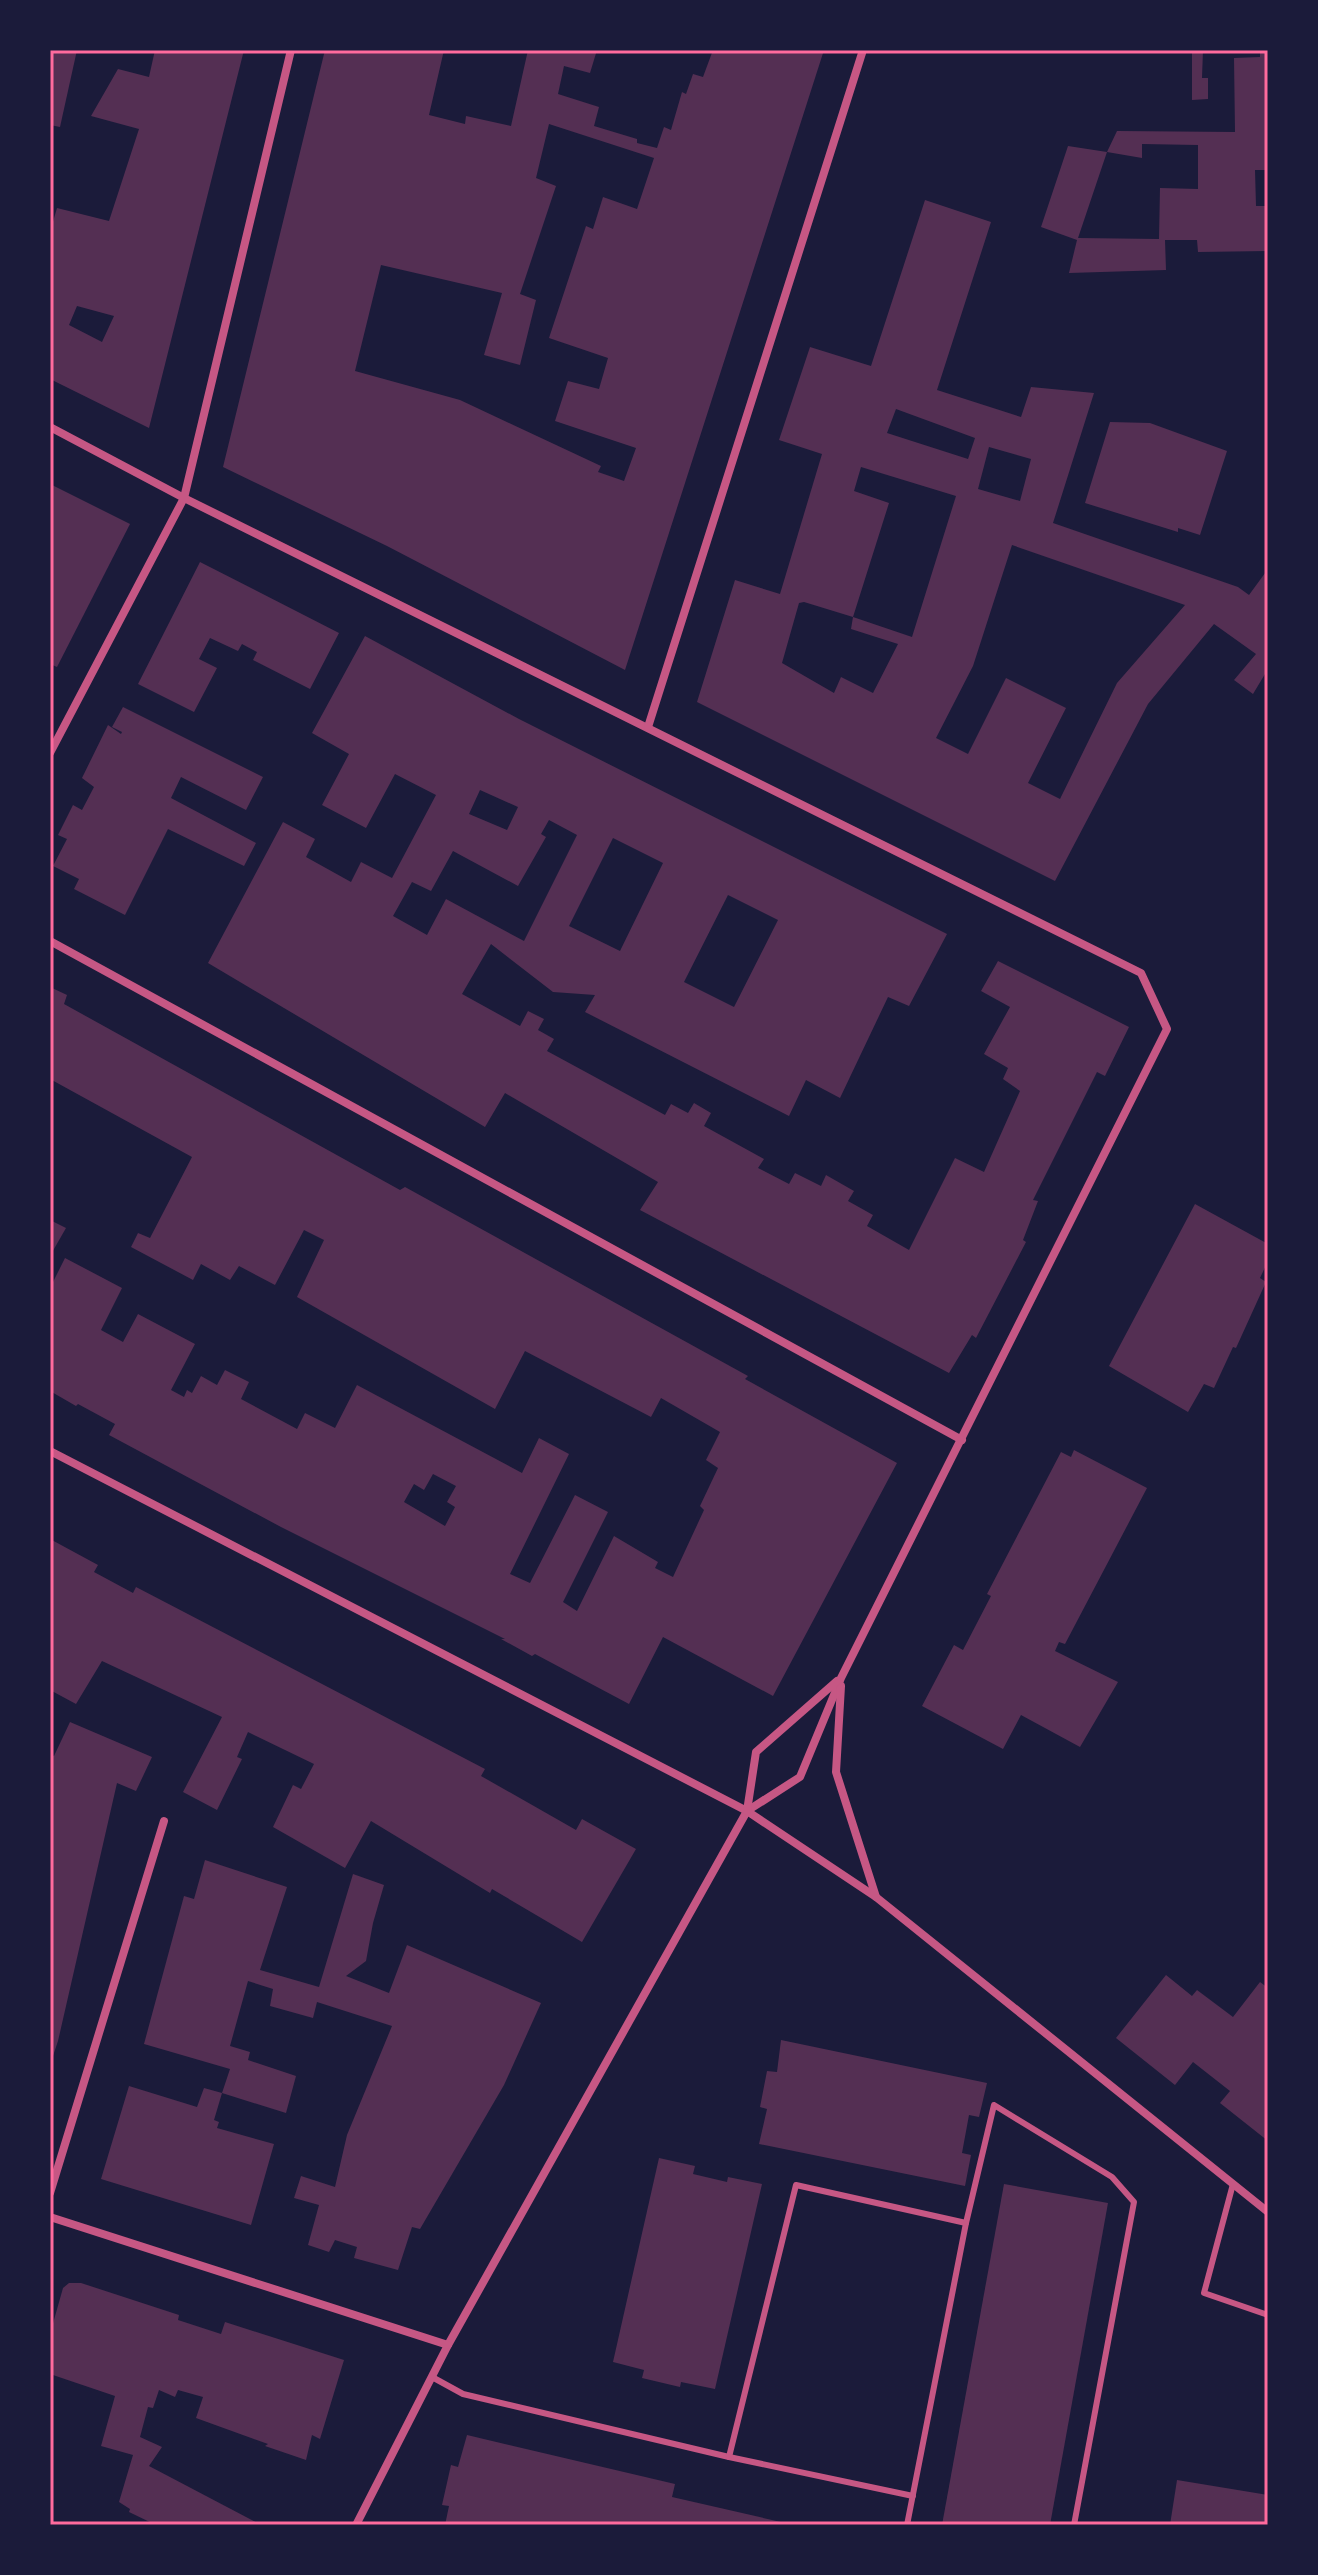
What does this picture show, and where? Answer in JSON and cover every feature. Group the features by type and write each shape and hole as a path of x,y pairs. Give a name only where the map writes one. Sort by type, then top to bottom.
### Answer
{"street":[{"path":"50,753 184,498 291,50"},
{"path":"648,727 863,50"},
{"path":"50,427 184,498 1141,973 1167,1029 841,1678 800,1777 747,1811"},
{"path":"50,941 962,1440"},
{"path":"50,1451 747,1811 876,1897 1268,2212"},
{"path":"356,2525 448,2345 747,1811 756,1752 841,1678"},
{"path":"841,1678 836,1772 876,1897"},
{"path":"50,2193 164,1821"},
{"path":"50,2217 448,2345"}],"lane":[{"path":"907,2525 966,2223 994,2105 1112,2177 1134,2202 1074,2525"},
{"path":"1233,2184 1204,2293 1268,2315"},
{"path":"729,2457 796,2185 966,2223"},
{"path":"432,2377 463,2394 729,2457 913,2496"}],"building":[{"path":"50,50 77,50 60,127 50,125"},
{"path":"155,50 244,50 149,428 50,379 50,232 57,208 109,221 139,129 91,116 118,69 149,77","holes":["77,306 114,316 102,342 69,325"]},
{"path":"325,50 444,50 429,115 465,124 466,116 511,126 528,50 597,50 590,73 564,66 558,94 599,107 594,126 657,148 664,127 671,130 682,92 686,94 693,74 703,77 713,50 824,50 625,670 387,546 223,467","holes":["549,124 654,158 637,209 603,197 593,229 586,226 549,338 608,358 599,389 568,381 555,421 636,448 624,481 598,472 601,466 460,400 355,371 381,265 502,293 484,355 520,365 536,300 520,294 556,186 536,178"]},
{"path":"1192,50 1203,50 1202,78 1208,78 1208,99 1192,100"},
{"path":"1260,50 1268,50 1268,170 1255,170 1256,206 1268,206 1268,251 1198,252 1197,240 1165,240 1166,270 1069,273 1077,240 1041,227 1068,146 1107,152 1117,131 1235,132 1234,58 1260,57","holes":["1142,144 1198,145 1198,189 1160,188 1159,239 1078,238 1107,152 1142,158"]},
{"path":"925,200 991,222 937,390 1021,417 1031,387 1094,393 1053,523 1238,587 1249,595 1268,569 1268,669 1253,694 1234,680 1256,654 1214,624 1148,704 1055,881 697,702 735,580 780,594 822,454 779,440 810,347 871,366","holes":["896,409 975,438 968,459 887,433","989,447 1031,459 1020,501 978,489","861,467 956,496 912,637 853,617 889,503 854,491","1012,545 1185,605 1117,683 1060,799 1028,783 1066,708 1006,678 968,754 936,738 973,666","799,603 853,617 851,629 898,644 873,693 841,677 834,693 782,663"]},
{"path":"1110,422 1150,423 1227,451 1200,535 1178,528 1178,532 1085,503"},
{"path":"50,484 130,524 57,667 50,664"},
{"path":"200,562 339,633 310,689 253,660 257,652 242,644 238,651 210,638 199,659 217,668 194,712 138,684"},
{"path":"365,636 519,719 947,934 909,1006 888,997 840,1098 806,1080 789,1116 585,1012 595,995 553,992 491,944 462,994 520,1026 528,1011 544,1019 538,1030 554,1039 547,1051 665,1115 671,1104 688,1113 694,1103 711,1113 704,1126 764,1159 758,1168 789,1184 795,1173 821,1186 826,1175 854,1191 848,1201 873,1215 867,1226 909,1250 955,1158 984,1172 1020,1091 1003,1079 1008,1068 984,1054 1010,1007 981,991 998,961 1129,1027 1105,1076 1097,1072 1033,1200 1038,1201 1023,1240 1026,1242 976,1338 972,1335 949,1373 640,1210 658,1182 505,1093 485,1127 208,963 283,822 315,839 306,857 351,882 361,862 392,878 436,795 395,774 366,828 322,805 349,754 312,733","holes":["480,790 518,807 507,830 469,814","549,820 577,835 524,941 446,899 427,935 393,916 412,882 431,891 453,851 518,886 546,837 541,834","613,838 663,863 620,951 569,926","728,895 778,920 734,1007 684,982"]},
{"path":"123,707 263,777 246,810 181,777 171,798 256,843 244,866 168,829 125,915 74,889 79,879 53,866 67,839 58,835 73,805 82,810 94,787 82,778 108,725 121,734 122,732 112,727"},
{"path":"50,987 67,995 64,1004 400,1190 405,1187 748,1376 745,1379 897,1463 773,1696 663,1637 629,1704 281,1527 109,1435 115,1424 50,1391 50,1288 65,1258 122,1288 101,1330 123,1342 138,1314 195,1344 171,1390 184,1397 187,1390 192,1393 201,1376 217,1385 225,1370 249,1382 241,1399 297,1429 305,1413 335,1428 357,1385 522,1473 539,1438 569,1454 510,1574 530,1583 575,1495 608,1512 563,1602 577,1611 614,1536 658,1562 655,1568 673,1577 704,1510 700,1506 718,1468 706,1460 720,1432 661,1398 651,1417 525,1351 495,1409 297,1297 324,1240 304,1230 275,1285 239,1266 230,1280 201,1264 193,1280 131,1247 138,1233 150,1238 192,1157 50,1079","holes":["433,1474 456,1486 447,1502 455,1507 445,1526 404,1502 414,1484 424,1490"]},
{"path":"1195,1204 1268,1244 1268,1261 1260,1278 1266,1282 1236,1348 1233,1347 1214,1388 1204,1384 1188,1412 1109,1366"},
{"path":"50,1220 66,1228 50,1256"},
{"path":"1074,1450 1147,1488 1065,1644 1059,1642 1055,1651 1118,1682 1080,1747 1021,1715 1003,1749 922,1706 954,1645 963,1650 991,1596 987,1594 1061,1452 1071,1457"},
{"path":"50,1539 98,1565 94,1572 133,1593 136,1587 485,1769 481,1776 576,1830 582,1819 636,1849 582,1942 492,1889 490,1893 371,1821 345,1868 273,1827 293,1785 301,1789 314,1764 248,1732 237,1757 242,1759 217,1810 183,1792 222,1717 102,1661 76,1704 50,1690"},
{"path":"70,1722 152,1757 136,1791 117,1783 51,2062 50,1754 54,1756"},
{"path":"205,1860 287,1887 260,1970 319,1987 353,1874 384,1885 366,1961 346,1976 389,1993 407,1945 541,2003 504,2085 420,2229 412,2227 398,2270 354,2258 357,2247 335,2240 329,2252 308,2245 319,2205 294,2198 301,2176 335,2187 347,2135 392,2026 317,2002 313,2018 270,2006 273,1989 248,1981 230,2046 250,2052 248,2060 296,2076 286,2113 222,2093 230,2069 144,2044 184,1896 194,1899"},
{"path":"1166,1975 1192,1996 1197,1990 1233,2017 1260,1982 1268,1988 1268,2141 1220,2103 1230,2091 1193,2062 1175,2085 1116,2038"},
{"path":"781,2040 987,2083 979,2117 969,2115 962,2153 971,2155 965,2186 759,2144 767,2109 760,2107 767,2071 777,2072"},
{"path":"129,2086 197,2107 204,2088 222,2093 214,2120 219,2122 217,2128 274,2144 251,2225 101,2179"},
{"path":"659,2158 695,2166 693,2174 727,2182 728,2177 762,2184 715,2389 681,2382 680,2387 642,2378 644,2370 613,2362"},
{"path":"1004,2184 1108,2203 1050,2525 942,2525"},
{"path":"69,2283 81,2283 179,2315 178,2320 221,2334 225,2322 344,2360 320,2439 312,2435 306,2460 196,2418 203,2397 178,2390 175,2397 159,2390 153,2408 148,2407 140,2437 162,2447 149,2466 261,2525 156,2525 129,2512 130,2509 119,2502 133,2455 101,2446 115,2396 50,2374 50,2334 63,2288"},
{"path":"467,2435 675,2484 672,2497 794,2525 445,2525 449,2506 442,2505 451,2465 458,2467"},
{"path":"1177,2480 1268,2495 1268,2525 1170,2525"}]}
